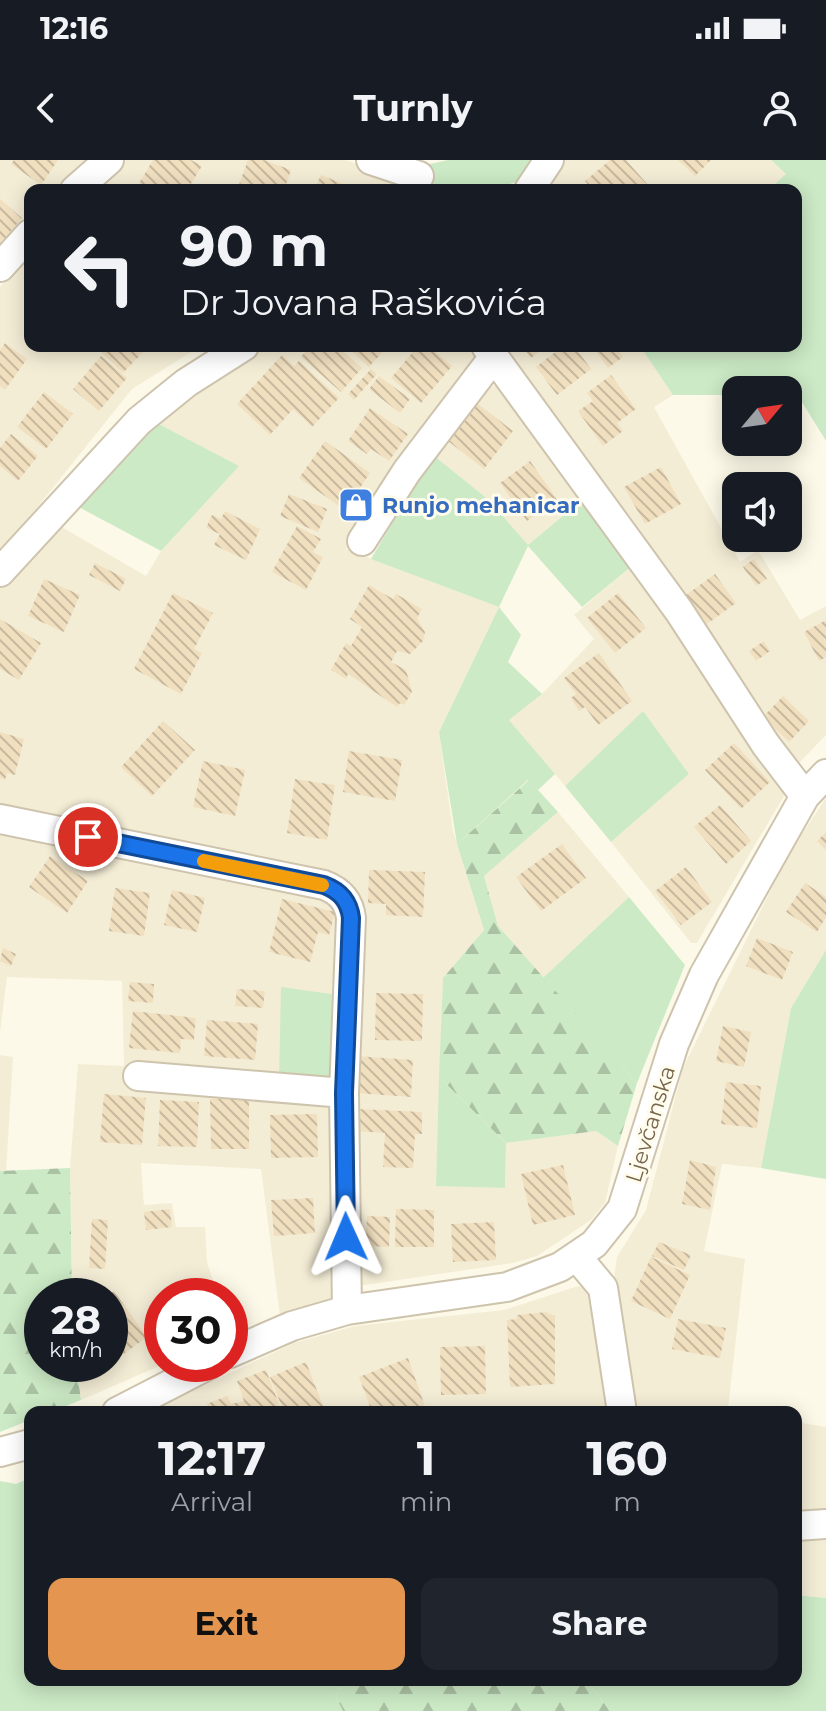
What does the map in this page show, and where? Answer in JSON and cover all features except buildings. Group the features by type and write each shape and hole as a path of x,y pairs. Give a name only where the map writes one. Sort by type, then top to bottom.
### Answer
{"street":[{"path":"82,184 109,160"},
{"path":"371,160 417,175"},
{"path":"533,184 549,160"},
{"path":"0,267 24,241"},
{"path":"0,572 139,421 186,383 235,352"},
{"path":"362,541 489,352 679,611 766,745 805,796"},
{"name":"Ljevčanska","path":"248,1345 292,1326 347,1310 507,1287 543,1276 577,1257 602,1236 622,1209 674,1044 698,989 805,796 826,774"},
{"path":"0,819 324,885 341,895 351,918 344,1093 347,1310"},
{"path":"138,1076 344,1093"},
{"path":"577,1257 603,1288 621,1406"},
{"path":"129,1406 175,1382"},
{"path":"0,1452 24,1446"},
{"path":"802,1526 826,1524"}],"shaded area":[{"path":"0,160 94,160 69,184 24,184 24,228 0,255"},
{"path":"119,160 345,160 394,177 397,184 93,184"},
{"path":"563,160 771,160 786,174 775,184 546,184"},
{"path":"24,255 24,352 191,352 132,389 0,554 0,287"},
{"path":"250,352 474,352 476,358 368,510 346,549 499,607 439,732 453,831 484,930 443,978 436,1185 505,1188 506,1143 596,1131 618,1146 605,1203 591,1220 537,1256 513,1263 358,1286 360,909 0,809 0,589 60,526 146,576 161,551 238,466 153,421 186,393"},
{"path":"501,352 644,352 673,395 654,407 722,530 722,552 734,552 740,562 759,552 800,620 826,606 826,735 800,762 791,762"},
{"path":"485,384 496,386 583,499 528,545 489,500 433,455"},
{"path":"632,566 785,788 784,796 697,943 691,943 611,842 689,774 643,712 565,786 509,720 542,694 594,639 574,615"},
{"path":"826,798 826,950 791,1008 761,1168 722,1164 704,1251 745,1259 728,1406 630,1406 613,1286 617,1257 646,1210 683,1068 788,855"},
{"path":"558,812 629,897 543,978 498,926 484,876"},
{"path":"0,830 327,894 338,905 338,995 279,1081 124,1068 125,1083 330,1101 337,1109 345,1305 280,1316 261,1169 141,1163 144,1205 172,1203 176,1227 205,1227 207,1262 212,1278 144,1278 144,1373 128,1380 128,1278 72,1278 70,1168 78,1064 124,1066 122,981 7,977 0,1033"},
{"path":"0,1055 13,1057 6,1171 0,1171"},
{"path":"588,1286 593,1290 615,1406 160,1406 211,1382 248,1382 248,1365 294,1343 355,1326 504,1310 575,1287"},
{"path":"78,1382 122,1382 81,1400"},
{"path":"802,1423 826,1427 826,1518 802,1519"},
{"path":"826,1530 826,1598 802,1596 802,1532"}],"green space":[{"path":"448,160 535,160 519,181 510,184 423,184 430,164"},
{"path":"771,160 826,160 826,441 802,402 802,376 722,376 722,396 673,395 644,352 802,352 802,184 775,184 786,174"},
{"path":"153,421 239,466 161,551 75,505"},
{"path":"433,455 489,500 528,545 583,499 632,566 582,607 528,546 499,607 371,559"},
{"path":"499,607 521,635 508,662 542,694 509,720 555,774 538,790 528,780 457,844 439,732"},
{"path":"643,711 689,774 611,842 565,786"},
{"path":"529,780 558,812 484,876 498,926 637,1083 618,1146 596,1131 506,1143 439,1077 443,978 484,930 457,844"},
{"path":"629,897 685,965 637,1083 543,978"},
{"path":"826,950 826,1179 761,1168 791,1008"},
{"path":"281,987 338,995 337,1081 279,1081"},
{"path":"439,1077 506,1143 505,1188 436,1186"},
{"path":"70,1168 72,1278 24,1278 24,1382 78,1382 81,1400 66,1406 24,1406 24,1422 0,1432 0,1171"},
{"path":"0,1481 16,1484 24,1481 24,1686 343,1686 335,1695 343,1711 0,1711"},
{"path":"802,1596 826,1598 826,1711 610,1711 591,1686 802,1686"},
{"path":"343,1686 591,1686 610,1711 343,1711 335,1695"}],"slow traffic":[{"path":"204,861 322,885"}],"place":[{"name":"Runjo mehanicar","path":"356,505"}],"route":[{"path":"88,837 324,885 336,890 347,903 351,918 344,1093 346,1237"}]}
